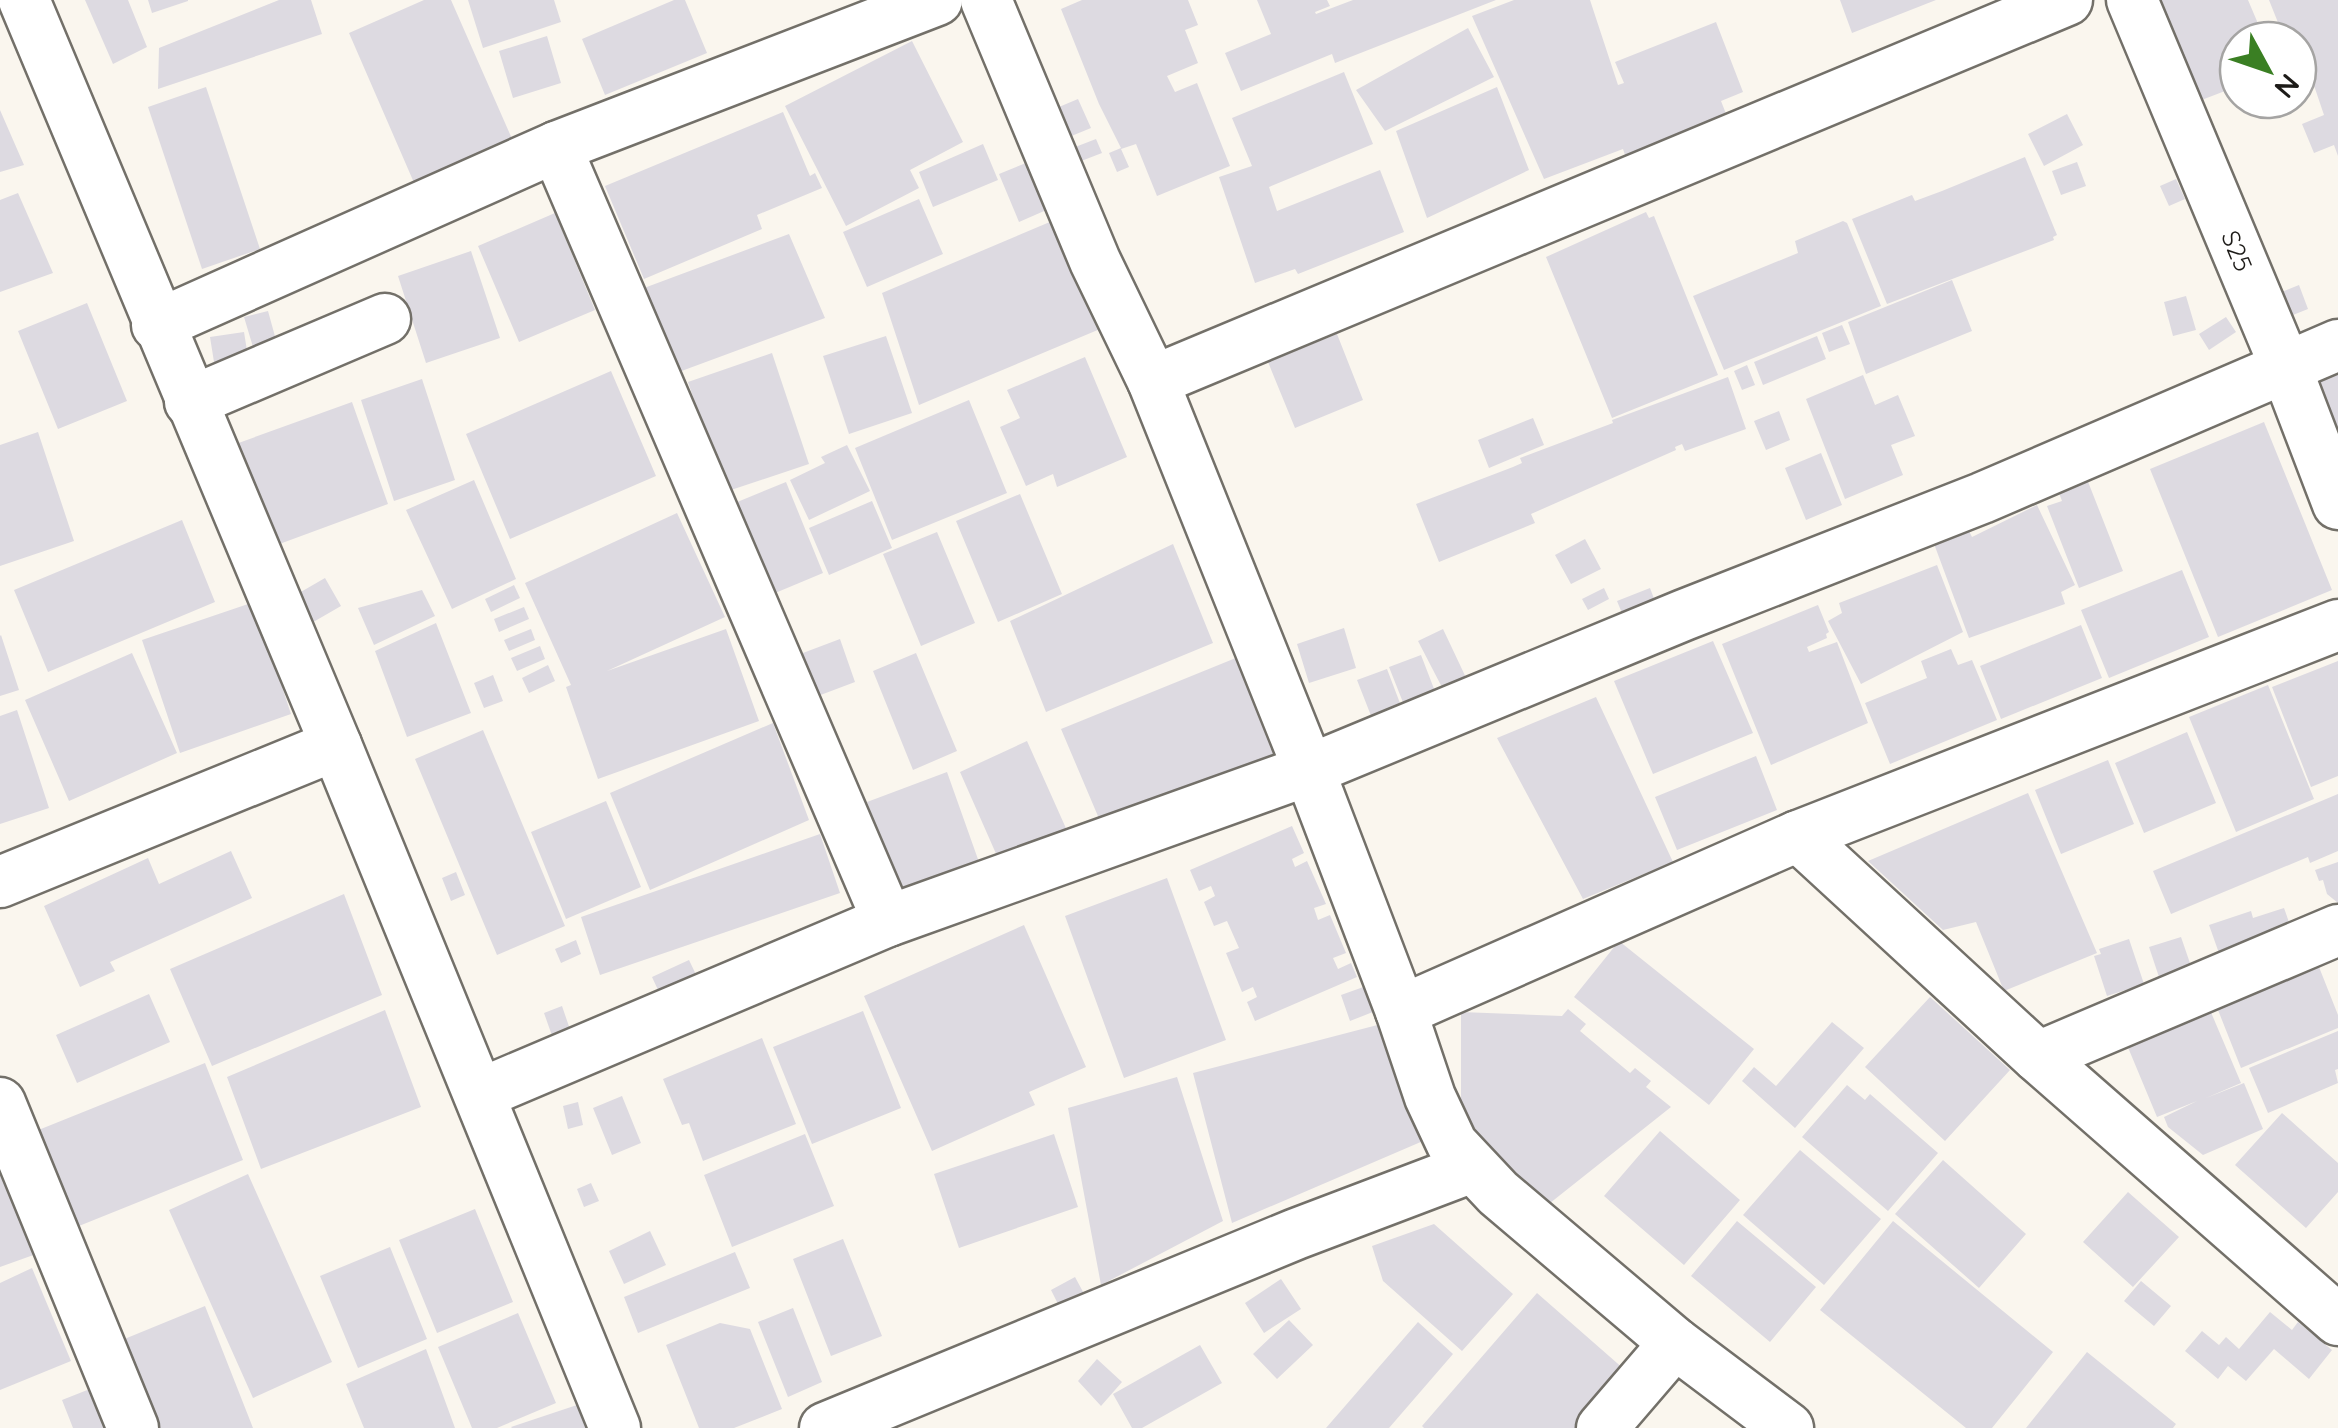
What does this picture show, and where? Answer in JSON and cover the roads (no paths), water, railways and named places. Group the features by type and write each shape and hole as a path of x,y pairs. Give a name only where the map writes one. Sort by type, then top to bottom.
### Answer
{"street":[{"path":"24,0 616,1428"},
{"path":"158,326 556,147 937,0"},
{"path":"986,0 1095,262 1153,382 1309,770 1430,1098 1452,1144 1470,1168 1675,1343 1788,1428"},
{"path":"1153,382 2067,0"},
{"name":"S25","path":"2132,0 2286,368 2338,504"},
{"path":"556,147 888,921"},
{"path":"190,402 385,319"},
{"path":"480,1094 888,921 1309,770 1684,615 1982,498 2338,345"},
{"path":"1401,1011 1798,836 2338,626"},
{"path":"0,882 336,745"},
{"path":"1798,836 2038,1056 2338,1320"},
{"path":"2038,1056 2338,930"},
{"path":"0,1104 133,1428"},
{"path":"825,1428 1278,1241 1470,1168"},
{"path":"1602,1428 1675,1343"}]}
